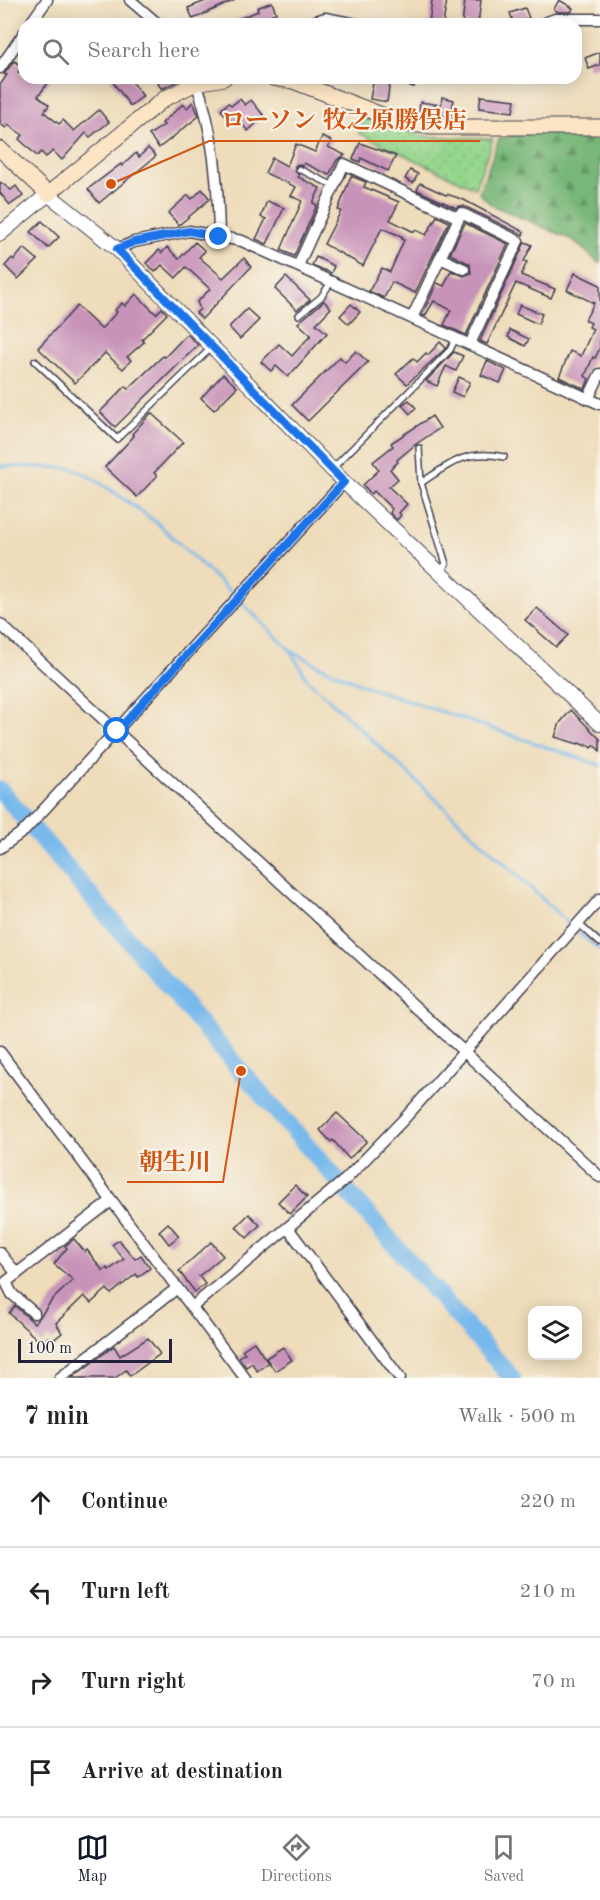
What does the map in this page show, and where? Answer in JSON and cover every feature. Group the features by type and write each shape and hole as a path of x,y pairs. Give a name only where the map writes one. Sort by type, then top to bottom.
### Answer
{"main road":[{"path":"0,148 48,194 164,99 190,84"},
{"path":"301,84 400,122 432,127 600,127"}],"street":[{"path":"34,18 46,0"},
{"path":"130,0 151,18"},
{"path":"582,19 600,19"},
{"path":"0,68 18,42"},
{"path":"196,84 208,122 215,164 219,237"},
{"path":"298,266 344,164 459,218"},
{"path":"0,234 48,194 117,249 344,482 600,724"},
{"path":"412,318 461,213 518,241 470,344"},
{"path":"117,249 134,242 189,231 242,241 600,404"},
{"path":"440,258 464,269"},
{"path":"588,399 600,374"},
{"path":"0,848 24,831 344,482"},
{"path":"0,624 600,1178"},
{"path":"192,1307 346,1179 405,1118 600,899"},
{"path":"0,1052 244,1378"},
{"path":"34,1313 12,1294 6,1282 111,1201"},
{"path":"288,1228 400,1378"},
{"path":"0,1253 17,1274"},
{"path":"60,1378 176,1289"}],"lane":[{"path":"299,169 334,186"},
{"path":"298,315 321,297 332,281"},
{"path":"331,469 450,350 456,338"},
{"path":"35,360 117,439 212,346"},
{"path":"419,448 421,483 446,564 439,572"},
{"path":"421,483 457,459 489,454 504,457"},
{"path":"579,923 600,943"}],"green space":[{"path":"365,118 423,136 493,139 475,188 358,133"},
{"path":"534,130 600,136 600,264 573,240 492,205 479,193 499,139"}],"building":[{"path":"208,0 235,0 195,18 193,18 188,8"},
{"path":"432,0 447,0 444,18 430,18"},
{"path":"465,0 481,0 479,18 463,18"},
{"path":"559,0 573,8 571,12 558,12 554,9"},
{"path":"272,2 276,13 272,14 274,18 241,18 258,11 257,8"},
{"path":"525,8 529,18 512,18 510,13"},
{"path":"600,52 600,65 589,69 585,58"},
{"path":"14,61 18,64 18,84 47,84 38,96 49,105 44,112 59,124 63,120 74,131 99,110 109,122 90,137 86,133 62,160 53,151 46,157 41,152 37,156 19,139 23,135 8,125 6,128 0,124 0,85 7,75 4,74"},
{"path":"114,84 134,84 143,96 130,106"},
{"path":"158,84 172,84 162,89"},
{"path":"373,84 390,84 387,102 370,99"},
{"path":"481,96 515,100 513,112 479,108"},
{"path":"442,97 454,100 450,117 431,113 430,115 419,114 420,102 441,105"},
{"path":"240,99 245,105 251,100 264,116 248,131 240,122 236,126 221,110 228,103 232,105"},
{"path":"193,102 199,116 159,148 149,135 164,125 162,123 183,104 187,108"},
{"path":"322,137 332,141 328,147 345,155 337,160 329,175 304,163 303,166 298,164 295,166 298,177 320,188 313,203 317,205 294,256 281,250 302,201 291,196 296,187 265,173 272,158 287,166 296,144 315,152"},
{"path":"360,143 396,156 388,171 361,158 360,162 353,159"},
{"path":"148,148 156,156 99,203 88,189 121,164 122,166 136,153 139,157"},
{"path":"410,170 418,174 413,183 405,179"},
{"path":"351,176 366,182 364,187 399,202 390,220 414,232 416,230 426,235 437,216 449,222 415,293 392,282 384,298 369,291 382,268 390,272 404,240 403,237 382,228 363,266 324,244 341,211 338,210"},
{"path":"0,182 11,190 16,186 23,196 10,205 0,193"},
{"path":"420,183 446,195 464,200 524,232 523,235 464,206 456,208 417,190"},
{"path":"202,189 210,199 179,225 168,213 188,195 192,199"},
{"path":"267,201 284,208 267,244 256,239 266,219 261,217"},
{"path":"42,221 59,237 48,248 31,232"},
{"path":"465,223 508,244 466,335 444,325 451,310 434,301 425,316 422,315 437,283 444,286 451,271 464,276 471,273 470,264 450,254"},
{"path":"195,242 205,251 199,257 223,278 244,258 251,267 202,319 196,313 200,309 197,302 210,289 186,267 176,278 162,265 155,272 146,263 159,250 162,253 167,247 179,259"},
{"path":"525,242 532,245 524,261 527,262 521,275 555,289 551,298 516,283 487,344 480,341"},
{"path":"24,248 38,260 18,279 5,266 12,258 14,260"},
{"path":"316,257 334,266 331,273 312,265"},
{"path":"575,273 600,285 600,348 595,358 593,357 585,376 589,379 585,389 559,377 570,351 581,356 593,329 589,327 591,323 585,320 594,303 567,290"},
{"path":"286,277 310,300 297,310 275,289"},
{"path":"136,294 156,314 162,308 167,314 142,339 144,342 127,357 131,360 123,369 105,353 75,383 38,348 77,306 101,329 122,303 125,306"},
{"path":"324,301 331,308 316,324 327,333 288,377 276,366 271,371 261,362 279,344 292,356 311,335 298,323"},
{"path":"351,304 360,312 349,324 340,316"},
{"path":"520,305 542,314 538,324 516,314"},
{"path":"247,309 259,320 240,339 229,327"},
{"path":"510,330 529,339 525,346 508,337"},
{"path":"187,334 198,345 115,427 100,412 126,386 128,389 163,356 165,357"},
{"path":"440,342 446,348 407,384 396,374 413,358 417,362 426,353 428,355"},
{"path":"356,351 368,362 308,421 292,405 340,357 345,362"},
{"path":"454,352 463,356 456,371 446,366 437,386 426,381"},
{"path":"487,361 506,370 500,383 481,375"},
{"path":"223,374 237,387 214,410 201,398"},
{"path":"459,377 470,382 463,397 452,392"},
{"path":"409,400 416,408 410,414 402,405"},
{"path":"151,413 183,442 154,473 157,476 137,497 105,467 134,436 132,434"},
{"path":"432,416 440,428 416,444 390,469 398,479 389,487 407,504 399,513 401,515 397,520 390,513 392,509 374,491 371,494 363,485 379,470 373,462 393,446 391,443"},
{"path":"537,608 568,635 556,647 525,620"},
{"path":"571,710 600,739 600,751 594,745 592,748 587,744 586,746 555,737 560,723"},
{"path":"337,1113 367,1141 349,1159 333,1140 331,1142 320,1130"},
{"path":"295,1185 307,1197 290,1214 278,1202"},
{"path":"249,1214 260,1225 247,1238 236,1227"},
{"path":"168,1223 179,1236 169,1244 159,1231"},
{"path":"74,1239 85,1252 87,1250 103,1271 107,1268 109,1270 124,1259 112,1245 119,1240 135,1259 141,1255 150,1268 138,1277 136,1274 111,1294 107,1289 91,1303 84,1296 56,1323 62,1333 52,1341 48,1337 42,1344 9,1313 15,1306 34,1323 52,1300 73,1280 54,1264 67,1248 65,1246"},
{"path":"211,1242 223,1256 199,1276 205,1284 195,1292 179,1271"},
{"path":"148,1338 160,1354 130,1376 126,1370 115,1378 72,1378 114,1346 120,1356"},
{"path":"254,1342 268,1363 257,1371 252,1363 246,1367 239,1357 245,1353 242,1350"},
{"path":"283,1347 292,1360 275,1371 266,1358"}],"waterway":[{"path":"0,466 71,468 87,475 156,522 235,596"},
{"path":"240,601 290,650 307,679 568,923"},
{"path":"290,650 317,665 368,687 600,765"},
{"path":"0,790 241,1071 512,1378"},
{"path":"579,933 600,950"}],"place":[{"name":"ローソン 牧之原勝俣店","path":"111,184"},
{"name":"朝生川","path":"241,1071"}],"route":[{"path":"117,731 344,482 117,249 134,242 189,231 219,237"}]}
